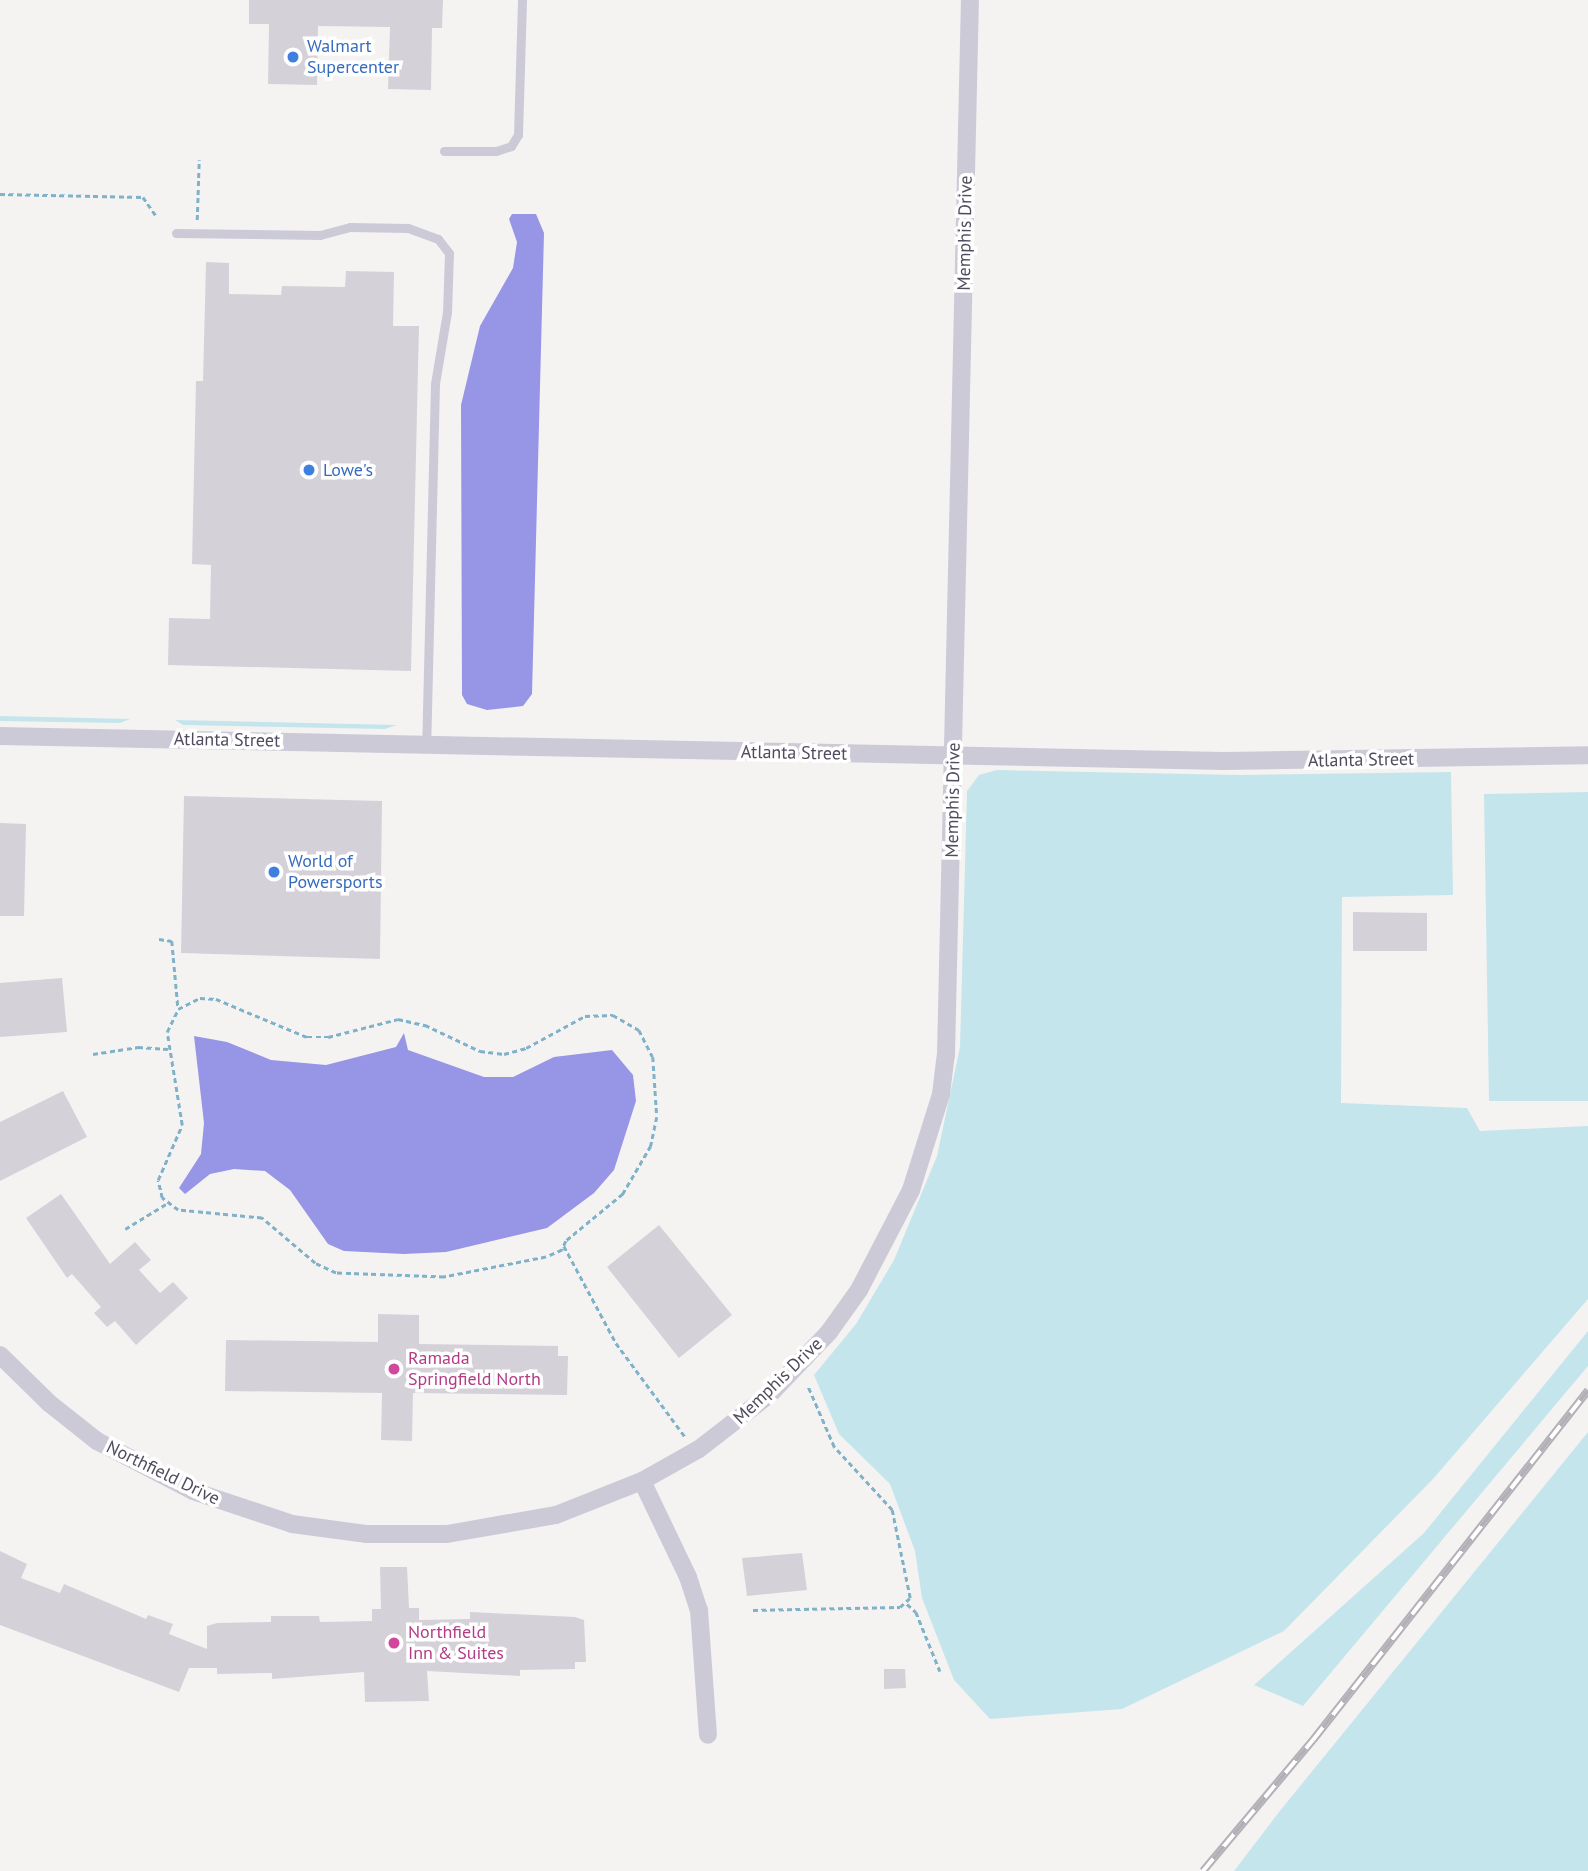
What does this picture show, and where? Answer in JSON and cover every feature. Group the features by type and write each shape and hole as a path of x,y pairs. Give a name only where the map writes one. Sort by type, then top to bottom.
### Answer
{"street":[{"name":"Memphis Drive","path":"642,1481 735,1423 802,1363 859,1290 899,1219 937,1106 946,1055 970,0"},
{"name":"Atlanta Street","path":"0,736 1237,761 1588,755"},
{"name":"Northfield Drive","path":"0,1355 97,1441 192,1491 292,1524 367,1534 469,1531 556,1515 642,1481"},
{"path":"642,1481 699,1610 708,1735"}],"lane":[{"path":"444,151 496,151 511,146 518,135 522,0"},
{"path":"176,233 320,234 350,227 408,228 438,239 449,253 447,312 435,384 426,744"}],"path":[{"path":"197,224 199,160"},
{"path":"0,194 143,197 157,217"},
{"path":"159,939 172,941 178,1009"},
{"path":"200,998 216,999 288,1033 317,1038 398,1019 425,1025 480,1051 504,1054 526,1048 585,1016 613,1015 631,1022 646,1040 656,1069 657,1117 651,1146 623,1194 564,1247 546,1257 461,1275 356,1276 315,1263 262,1219 234,1212 178,1210 166,1204 158,1180 182,1125 168,1049 169,1021 178,1009 200,998"},
{"path":"93,1054 138,1047 168,1049"},
{"path":"125,1229 166,1204"},
{"path":"564,1247 616,1343 686,1439"},
{"path":"808,1387 834,1447 892,1510 908,1574 907,1604"},
{"path":"753,1610 907,1604 916,1612 940,1671"}],"shaded area":[{"path":"512,214 536,214 544,233 532,694 523,706 487,710 467,704 462,695 461,405 480,326 513,268 517,242 509,219"},
{"path":"0,716 130,719 120,723 0,721"},
{"path":"175,720 397,725 385,729 183,725"},
{"path":"997,770 1240,775 1451,772 1453,895 1342,897 1341,1103 1467,1108 1480,1131 1588,1126 1588,1299 1433,1479 1284,1631 1122,1709 990,1719 954,1680 922,1598 915,1551 890,1484 839,1434 814,1375 856,1324 894,1260 937,1156 960,1047 967,791 979,775"},
{"path":"1588,792 1588,1101 1489,1101 1484,794"},
{"path":"404,1033 408,1050 484,1077 513,1077 554,1057 612,1050 633,1075 636,1101 614,1170 594,1193 547,1228 446,1252 404,1254 344,1251 328,1244 290,1190 265,1171 234,1169 210,1174 185,1194 179,1188 201,1154 204,1123 194,1036 227,1042 271,1060 326,1065 396,1047"},
{"path":"1588,1331 1588,1366 1303,1706 1254,1685 1424,1533"},
{"path":"1588,1432 1588,1871 1234,1871 1279,1812"}],"building":[{"name":"Walmart Supercenter","path":"249,0 443,0 442,28 432,28 431,90 388,89 390,27 318,26 317,85 268,84 269,24 249,24"},
{"path":"206,262 229,263 229,294 281,295 282,286 345,287 346,271 394,272 393,326 419,326 411,671 168,665 169,618 210,619 211,565 192,564 196,381 203,381"},
{"path":"184,796 382,801 380,959 181,953"},
{"path":"0,823 26,824 24,916 0,916"},
{"path":"1353,912 1427,913 1427,951 1353,951"},
{"path":"62,978 67,1032 0,1037 0,983"},
{"path":"63,1091 87,1137 0,1181 0,1122"},
{"path":"61,1194 110,1264 135,1242 151,1260 139,1270 160,1293 173,1282 188,1298 136,1345 115,1321 107,1327 94,1313 101,1307 72,1274 67,1278 26,1218"},
{"path":"659,1225 732,1315 679,1358 607,1267"},
{"path":"378,1314 419,1315 419,1344 558,1346 558,1356 568,1356 567,1395 413,1393 412,1441 381,1440 382,1393 225,1391 226,1340 378,1342"},
{"path":"0,1551 27,1564 21,1578 60,1593 64,1584 146,1619 148,1615 173,1624 169,1634 207,1649 207,1626 217,1623 271,1622 271,1616 319,1616 320,1622 372,1621 372,1609 381,1609 380,1567 407,1567 409,1608 419,1608 419,1620 470,1619 470,1612 575,1617 584,1620 586,1662 575,1662 575,1669 520,1670 520,1676 427,1671 429,1701 365,1702 364,1672 272,1679 272,1673 217,1674 217,1668 189,1668 179,1692 0,1625"},
{"path":"802,1553 807,1590 747,1596 742,1558"},
{"path":"884,1669 905,1669 906,1688 884,1689"}],"railway":[{"path":"1203,1871 1313,1740 1588,1390"}],"place":[{"name":"Walmart Supercenter","path":"293,57"},
{"name":"Lowe's","path":"309,470"},
{"name":"World of Powersports","path":"274,872"},
{"name":"Ramada Springfield North","path":"394,1369"},
{"name":"Northfield Inn & Suites","path":"394,1643"}]}
